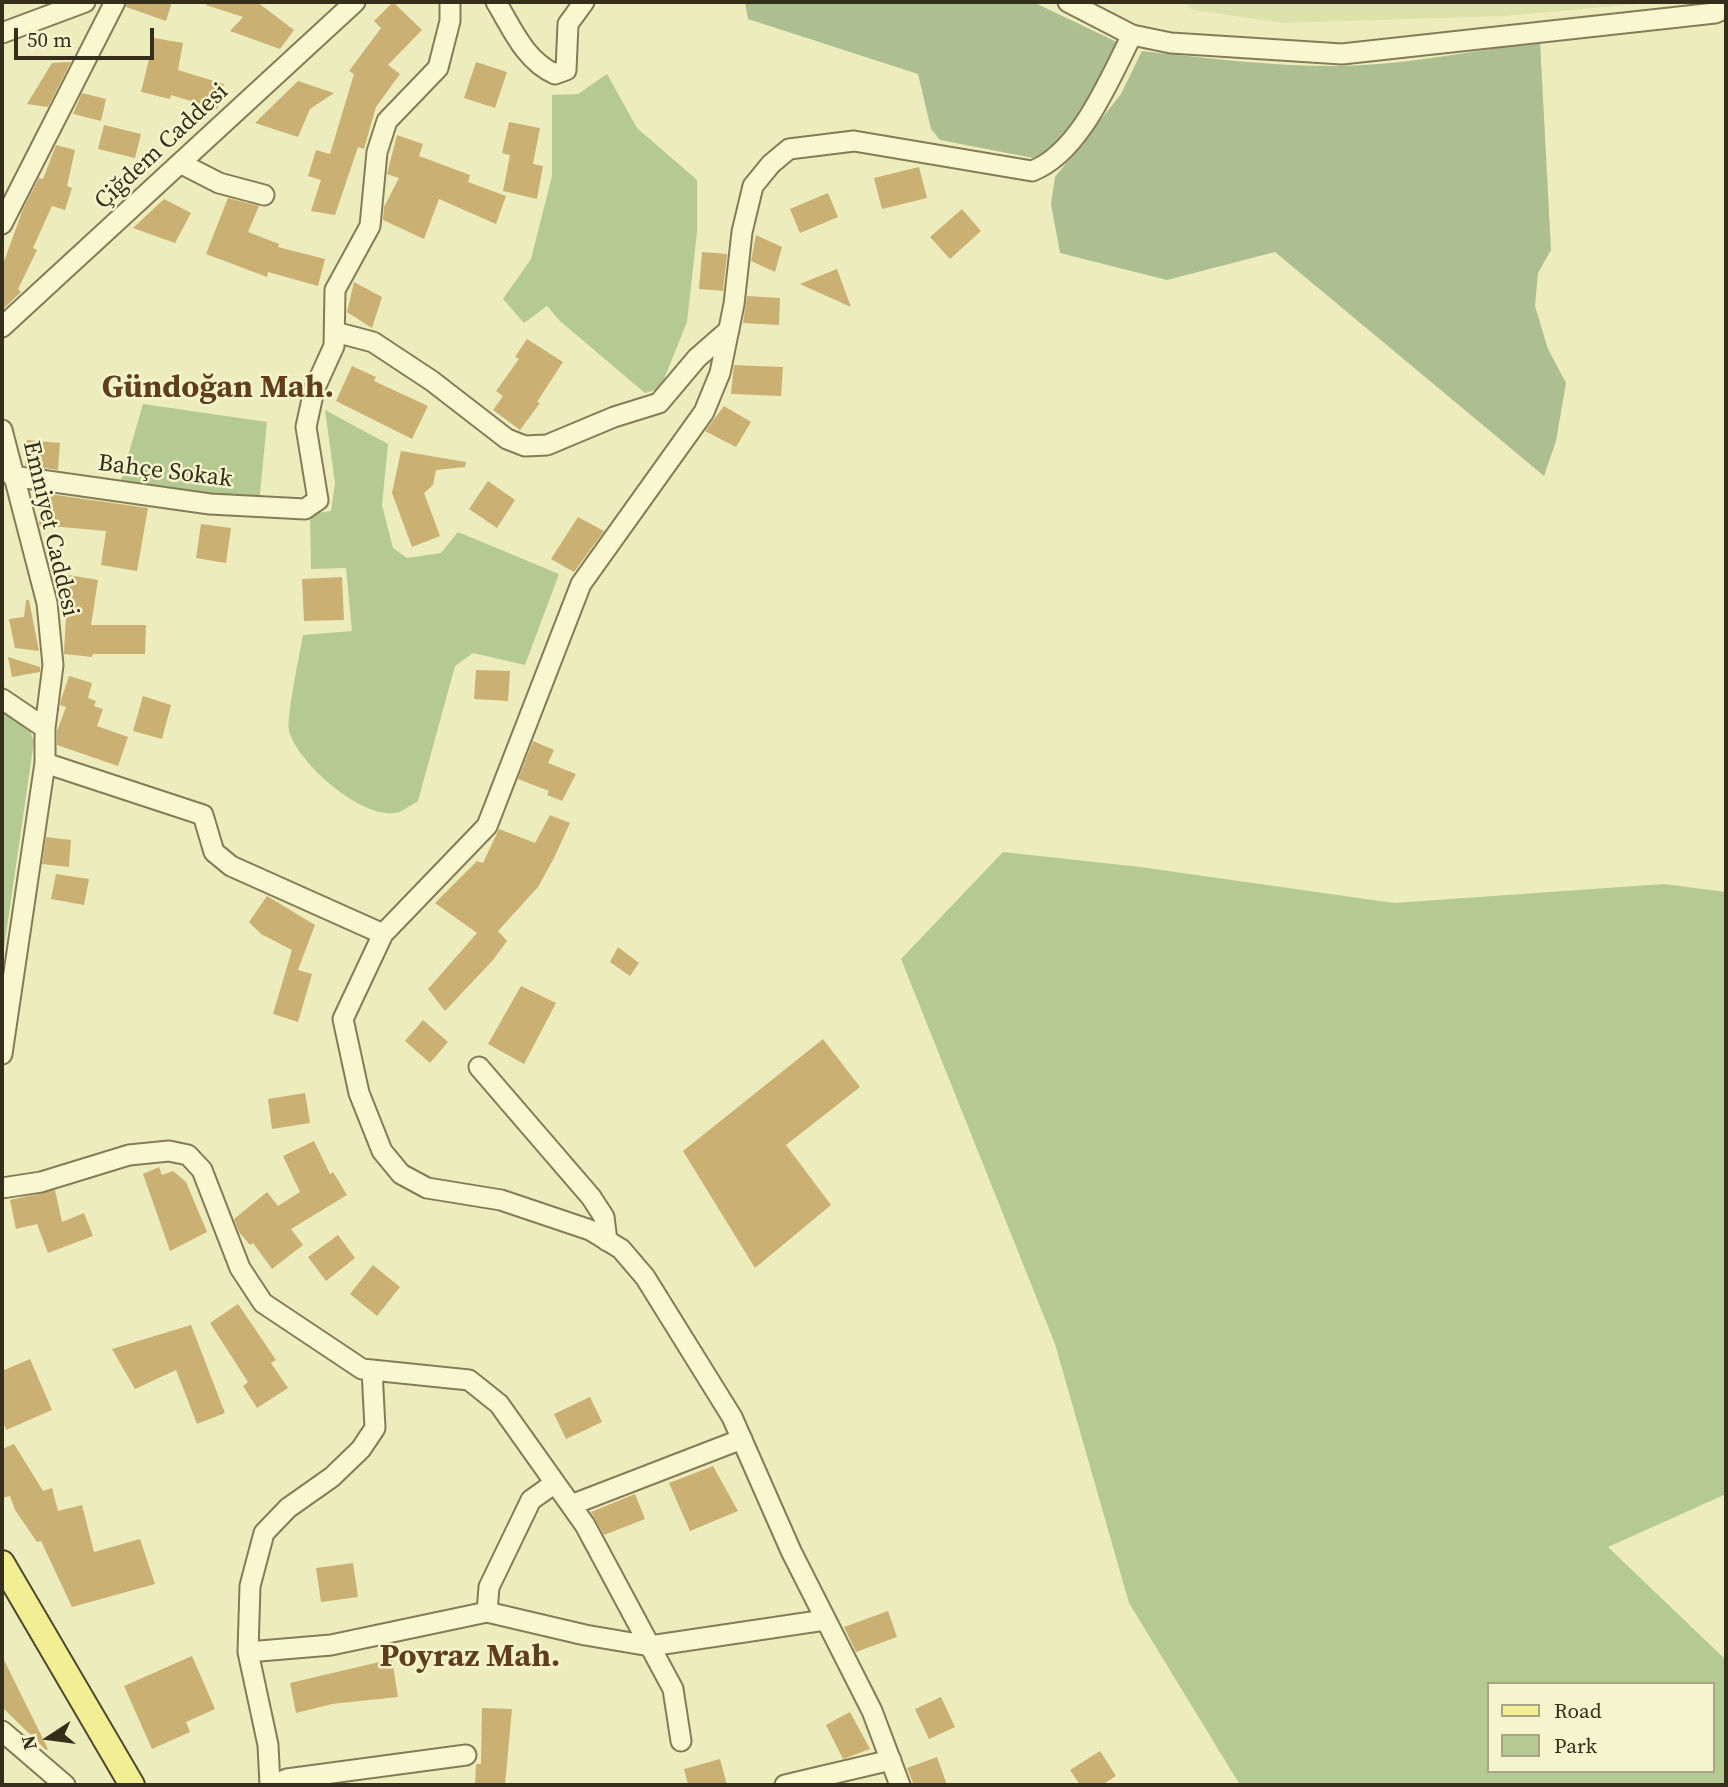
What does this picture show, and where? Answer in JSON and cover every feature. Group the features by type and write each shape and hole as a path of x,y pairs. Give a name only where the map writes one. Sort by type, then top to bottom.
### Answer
{"main road":[{"path":"2,1563 132,1785"}],"street":[{"path":"2,33 85,2"},
{"path":"2,224 114,2"},
{"name":"Çiğdem Caddesi","path":"2,327 355,2"},
{"path":"450,2 450,21 438,68 387,121 377,152 370,226 335,290 335,332 373,342 432,381 507,439 525,446 547,445 614,417 659,403 697,358 729,330"},
{"path":"496,2 523,48 543,69 555,74 566,70 568,24 584,2"},
{"path":"1068,2 1132,35 1171,43 1342,54 1714,13 1726,8"},
{"path":"900,1785 872,1711 825,1620 732,1417 645,1277 621,1249 590,1230 501,1200 427,1188 401,1174 382,1151 359,1093 344,1019 383,934 487,826 581,584 704,412 720,373 729,330 741,232 752,186 771,164 789,149 854,141 1032,171 1058,156 1092,111 1132,35"},
{"path":"180,163 219,183 264,195"},
{"name":"Bahçe Sokak","path":"12,476 210,504 305,509 312,506 318,500 306,428 314,390 334,346 335,332"},
{"name":"Emniyet Caddesi","path":"2,430 47,603 53,665 45,728 46,763 2,1054"},
{"path":"2,699 45,728"},
{"path":"46,763 203,816 214,852 231,866 383,934"},
{"path":"479,1067 591,1197 604,1217 607,1241"},
{"path":"2,1188 41,1182 129,1155 169,1151 188,1155 202,1170 240,1268 263,1303 362,1369 469,1380 499,1404 585,1525 673,1689 681,1741"},
{"path":"372,1370 375,1428 360,1449 332,1478 288,1508 264,1533 250,1586 248,1652 268,1745 271,1785 287,1779 466,1755"},
{"path":"570,1505 742,1439"},
{"path":"487,1612 489,1587 531,1500 555,1483"},
{"path":"248,1652 331,1645 487,1612 585,1636 650,1646 825,1620"},
{"path":"2,1731 65,1785"},
{"path":"785,1785 891,1760"}],"green space":[{"path":"745,2 1033,2 1117,42 1092,100 1049,150 1033,158 940,140 931,129 918,74 748,19"},
{"path":"1183,2 1660,2 1505,16 1283,23 1193,10"},
{"path":"1540,41 1551,250 1538,273 1535,306 1548,349 1566,383 1556,441 1544,476 1275,252 1167,280 1060,253 1051,204 1055,177 1121,94 1142,51 1262,63 1334,66 1411,61"},
{"path":"607,74 637,128 697,180 697,232 687,322 660,389 645,393 560,321 547,306 524,323 503,299 531,259 552,176 552,95 578,94"},
{"path":"143,404 267,422 259,503 121,480"},
{"path":"325,410 388,444 382,505 393,548 407,558 441,553 458,532 559,574 525,665 473,653 455,666 418,801 397,813 380,812 364,806 332,786 304,758 289,731 291,699 303,635 352,631 346,568 311,569 310,514 331,511 335,483"},
{"path":"2,711 30,731 34,741 2,962"},
{"path":"1003,852 1140,867 1394,903 1664,884 1726,892 1726,1494 1608,1547 1726,1660 1726,1785 1240,1785 1129,1603 1055,1344 901,959"}],"building":[{"path":"127,2 172,2 166,21 126,7"},
{"path":"207,2 257,2 294,30 280,49 230,31 243,17 206,5"},
{"path":"393,2 422,30 388,65 400,74 376,107 364,149 358,147 335,215 311,211 321,180 308,176 316,150 330,154 354,74 349,71 381,28 374,21"},
{"path":"154,38 183,43 178,70 224,84 217,109 171,95 170,99 141,92"},
{"path":"71,62 48,107 27,104 52,63"},
{"path":"476,62 507,72 495,108 464,98"},
{"path":"298,81 334,93 310,109 298,137 255,123"},
{"path":"82,93 106,99 101,121 73,114"},
{"path":"509,122 540,128 533,164 543,166 537,199 503,191 510,155 502,153"},
{"path":"104,125 141,134 135,158 98,149"},
{"path":"397,135 423,144 419,156 470,175 468,182 506,196 496,224 439,199 424,239 383,220 384,207 399,178 387,174"},
{"path":"56,145 75,150 67,186 72,188 65,210 52,206 33,248 37,250 18,289 21,292 2,310 2,267 23,209 39,178 43,179"},
{"path":"919,167 927,198 882,209 874,178"},
{"path":"828,193 838,217 800,233 790,209"},
{"path":"228,198 259,206 248,232 279,244 278,247 325,259 318,286 268,272 267,277 206,254"},
{"path":"164,199 191,213 175,243 133,228"},
{"path":"962,209 981,231 950,259 930,237"},
{"path":"756,235 782,247 775,272 751,261"},
{"path":"702,252 727,254 723,291 699,289"},
{"path":"837,269 851,307 800,284"},
{"path":"354,282 382,297 372,328 347,312"},
{"path":"747,296 780,298 779,325 743,323"},
{"path":"527,339 563,362 537,402 540,403 520,430 493,410 503,396 496,391 519,359 515,357"},
{"path":"734,365 783,367 781,396 731,394"},
{"path":"352,366 376,377 374,381 428,406 412,439 336,401"},
{"path":"724,406 751,422 736,447 705,431"},
{"path":"27,440 60,443 58,470 25,465"},
{"path":"401,451 466,462 465,467 436,470 433,485 424,493 440,536 412,547 392,493"},
{"path":"488,481 515,500 497,528 469,509"},
{"path":"42,493 148,508 137,571 101,565 106,531 39,525"},
{"path":"578,517 604,531 574,572 551,559"},
{"path":"201,524 231,528 226,563 196,558"},
{"path":"68,575 98,580 91,625 146,625 145,654 93,654 92,657 64,654 66,614 61,613"},
{"path":"342,577 344,620 304,621 302,579"},
{"path":"26,600 29,600 39,651 15,648 9,619 24,617"},
{"path":"8,657 40,667 40,672 12,677"},
{"path":"476,670 510,671 508,701 474,699"},
{"path":"69,676 92,683 88,698 96,701 94,706 103,709 97,726 128,737 118,766 57,745 57,731 66,707 60,705"},
{"path":"143,696 171,705 162,739 133,731"},
{"path":"533,741 554,750 548,763 576,774 562,801 547,795 549,791 518,779"},
{"path":"550,815 570,823 554,858 538,887 498,931 507,941 493,960 445,1011 428,989 477,933 435,903 477,861 483,863 499,829 535,843"},
{"path":"46,837 71,840 69,867 42,864"},
{"path":"56,874 89,879 84,905 51,899"},
{"path":"267,896 315,925 298,970 312,974 298,1022 273,1014 292,950 261,934 249,922"},
{"path":"618,947 639,963 630,976 610,962"},
{"path":"521,986 556,1003 524,1064 488,1044"},
{"path":"423,1020 448,1042 430,1063 405,1041"},
{"path":"823,1039 860,1087 786,1145 831,1205 755,1268 683,1151"},
{"path":"305,1093 310,1123 272,1129 268,1099"},
{"path":"314,1141 330,1174 333,1172 347,1195 291,1229 303,1245 272,1269 253,1243 250,1245 239,1232 234,1219 267,1192 278,1206 300,1192 283,1156"},
{"path":"159,1167 162,1175 173,1171 186,1182 207,1232 170,1251 143,1174"},
{"path":"55,1190 62,1222 84,1213 93,1236 48,1253 37,1224 16,1229 10,1200"},
{"path":"338,1235 355,1258 326,1281 308,1257"},
{"path":"373,1265 400,1287 377,1316 350,1294"},
{"path":"238,1304 276,1360 271,1363 288,1388 257,1408 243,1386 248,1382 210,1323"},
{"path":"191,1325 225,1413 197,1424 176,1370 135,1389 112,1349"},
{"path":"30,1359 52,1410 6,1430 2,1419 2,1371"},
{"path":"590,1397 602,1422 566,1439 554,1414"},
{"path":"14,1444 43,1491 52,1488 58,1511 82,1505 94,1552 140,1539 155,1584 72,1607 41,1541 37,1542 15,1510 10,1496 2,1498 2,1449"},
{"path":"713,1466 738,1511 690,1531 669,1483"},
{"path":"635,1494 645,1519 604,1535 591,1512"},
{"path":"353,1563 358,1597 321,1602 316,1568"},
{"path":"888,1611 897,1637 856,1652 844,1627"},
{"path":"2,1656 48,1749 46,1750 2,1707"},
{"path":"192,1656 215,1709 186,1722 190,1732 152,1749 124,1686"},
{"path":"392,1659 398,1697 332,1704 296,1713 290,1683"},
{"path":"941,1697 955,1727 929,1739 915,1709"},
{"path":"482,1708 512,1709 505,1785 475,1785 476,1764 481,1764"},
{"path":"850,1712 870,1749 843,1759 826,1725"},
{"path":"1100,1751 1116,1776 1102,1785 1080,1785 1070,1770"},
{"path":"937,1757 947,1785 914,1785 907,1768"},
{"path":"720,1759 727,1785 688,1785 684,1769"}],"district":[{"name":"Gündoğan Mah.","path":"218,389"},
{"name":"Poyraz Mah.","path":"470,1658"}]}
